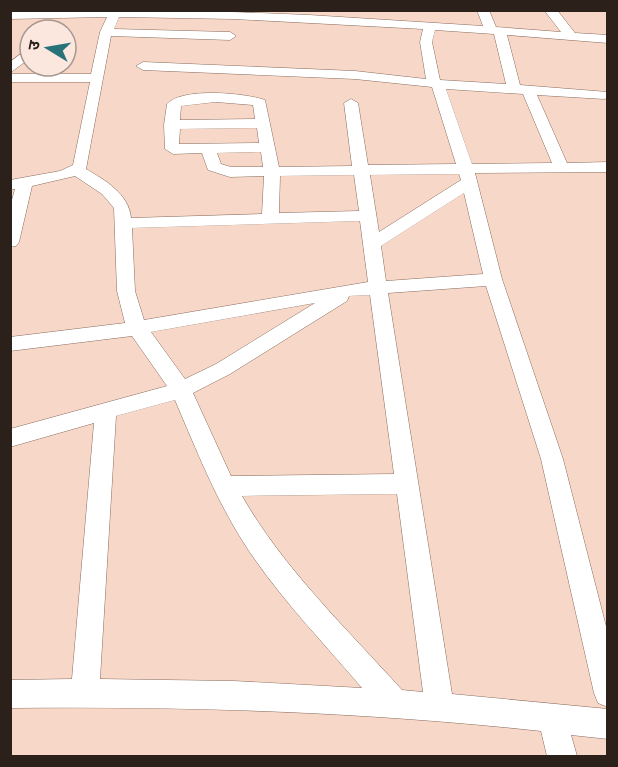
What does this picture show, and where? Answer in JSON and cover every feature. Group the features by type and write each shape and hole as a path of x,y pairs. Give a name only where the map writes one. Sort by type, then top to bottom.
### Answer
{"street":[{"path":"187,10 200,15"},
{"path":"407,10 410,25"},
{"path":"483,10 496,30 521,89 561,167"},
{"path":"550,10 571,36"},
{"path":"10,15 73,12 235,17 347,16 410,25 608,39"},
{"path":"10,242 18,184 66,175 77,170 82,163 106,32 115,14"},
{"path":"211,99 235,17"},
{"path":"434,26 429,28 426,42 434,83 438,84 468,175 493,279 552,459 608,693"},
{"path":"106,32 355,75 438,84 603,93"},
{"path":"143,66 225,53"},
{"path":"10,78 98,78"},
{"path":"268,147 173,149 171,125 175,102 211,99 260,103 264,123 268,147 272,172 270,219"},
{"path":"351,103 440,708"},
{"path":"171,125 264,123"},
{"path":"208,149 212,163 217,169 230,172 361,170 468,175 561,167 608,167"},
{"path":"77,170 116,197 122,208 126,291 137,328 181,390 224,486 261,548 395,704"},
{"path":"371,244 468,175"},
{"path":"124,223 367,216"},
{"path":"10,344 137,328 378,286 493,279"},
{"path":"10,438 181,390 223,369 350,290"},
{"path":"85,693 106,411"},
{"path":"224,486 406,484"},
{"path":"10,694 85,693 395,704 608,724"},
{"path":"552,718 562,756"}]}
